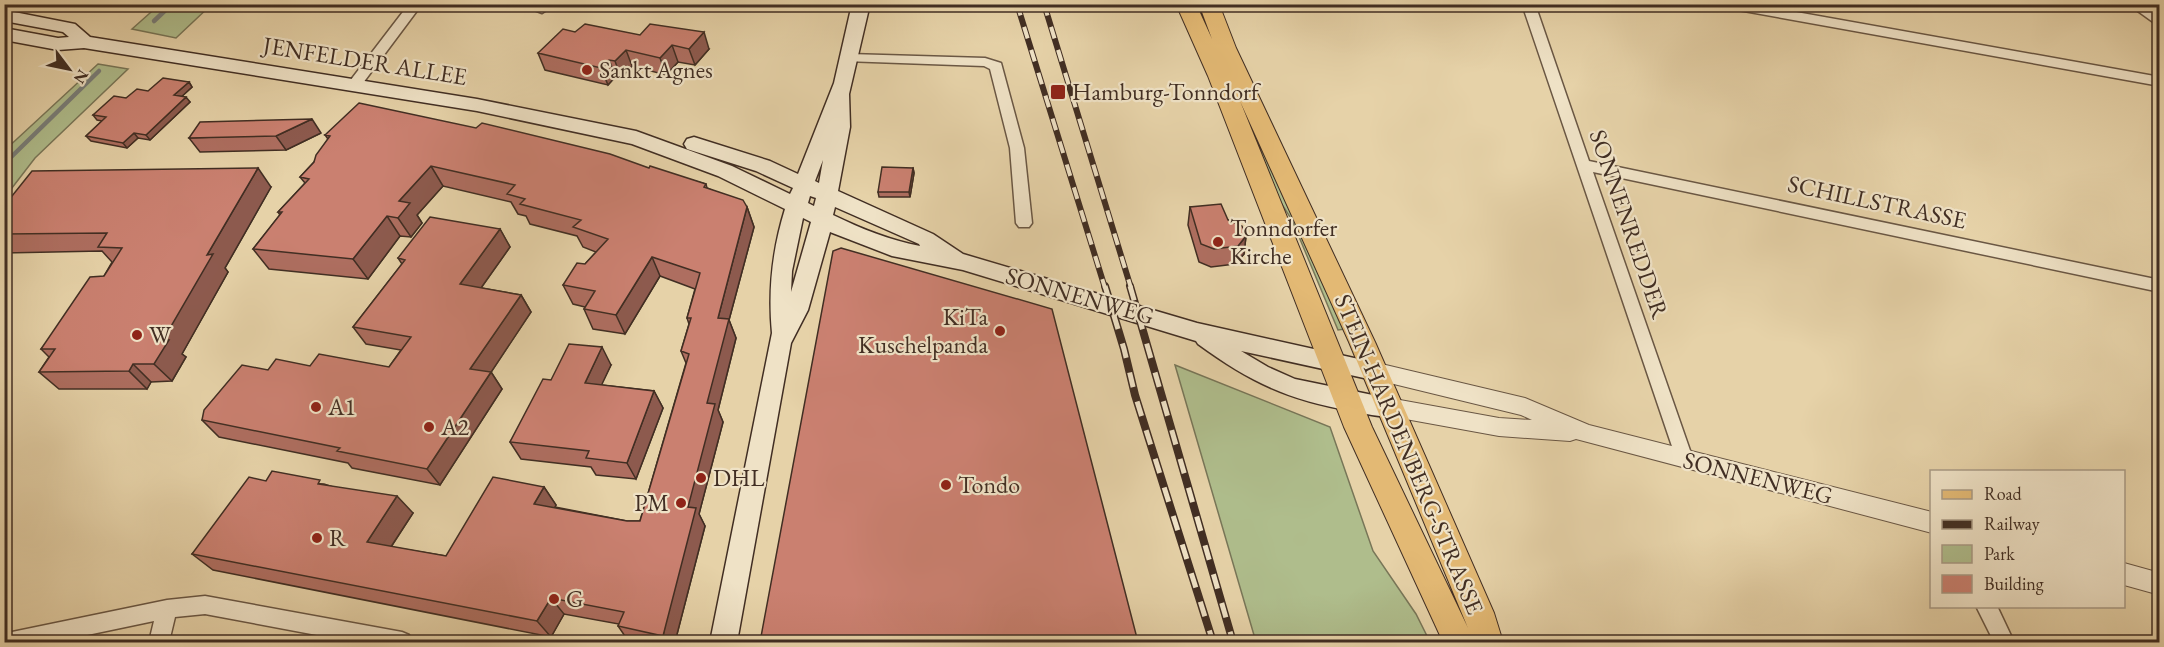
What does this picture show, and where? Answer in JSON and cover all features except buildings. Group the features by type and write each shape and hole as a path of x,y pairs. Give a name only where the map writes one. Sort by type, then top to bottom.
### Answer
{"main road":[{"path":"783,333 779,309 780,279 796,205 840,92 861,4"},
{"name":"STEIN-HARDENBERG-STRASSE","path":"1186,4 1219,76 1331,362 1459,642"},
{"name":"STEIN-HARDENBERG-STRASSE","path":"1209,4 1226,48 1389,407 1474,603 1488,642"},
{"name":"JENFELDER ALLEE","path":"4,15 69,28 84,42"},
{"name":"JENFELDER ALLEE","path":"4,34 58,44 84,42 356,84 488,107 636,138 725,171 796,205"},
{"path":"723,642 783,333 797,310 822,218 840,127 840,92"},
{"name":"JENFELDER ALLEE","path":"636,138 676,139 763,166 825,196"},
{"name":"SONNENWEG","path":"825,196 926,239 963,262"},
{"name":"SONNENWEG","path":"796,205 853,234 892,248 963,262 1197,332 1373,371"},
{"name":"SONNENWEG","path":"1197,332 1260,374 1300,390 1389,407"}],"street":[{"path":"356,84 416,4"},
{"path":"525,4 542,9"},
{"name":"SONNENREDDER","path":"1528,4 1684,459"},
{"path":"1726,4 2160,82"},
{"path":"2134,4 2160,23"},
{"path":"849,58 988,62 996,66 1017,148 1023,223"},
{"name":"SCHILLSTRASSE","path":"1584,165 2160,286"},
{"name":"SONNENWEG","path":"1373,371 1525,407 1585,433 1930,522"},
{"name":"SONNENWEG","path":"1389,407 1499,427 1585,433"},
{"path":"2125,574 2160,584"},
{"path":"12,642 167,609 205,605 402,642"},
{"path":"1987,608 2004,642"},
{"path":"159,642 167,609"}],"green space":[{"path":"159,5 211,5 176,38 132,29"},
{"path":"98,64 128,69 35,158 5,197 5,150"},
{"path":"1238,88 1346,329 1338,330 1292,220 1274,192 1234,90"},
{"path":"1175,365 1330,427 1373,551 1416,614 1430,642 1256,642"}],"waterway":[{"path":"154,21 172,4"},
{"path":"4,164 99,71"}],"railway":[{"path":"1017,4 1105,288"},
{"path":"1044,4 1131,288"},
{"path":"1105,286 1135,395 1213,642"},
{"path":"1130,286 1233,642"}],"place":[{"name":"Sankt Agnes","path":"587,70"},
{"name":"Hamburg-Tonndorf","path":"1058,92"},
{"name":"Tonndorfer Kirche","path":"1218,242"},
{"name":"KiTa Kuschelpanda","path":"1000,331"},
{"name":"W","path":"137,335"},
{"name":"A1","path":"316,407"},
{"name":"A2","path":"429,427"},
{"name":"DHL","path":"701,478"},
{"name":"Tondo","path":"946,485"},
{"name":"PM","path":"681,503"},
{"name":"R","path":"317,538"},
{"name":"G","path":"554,599"}]}
